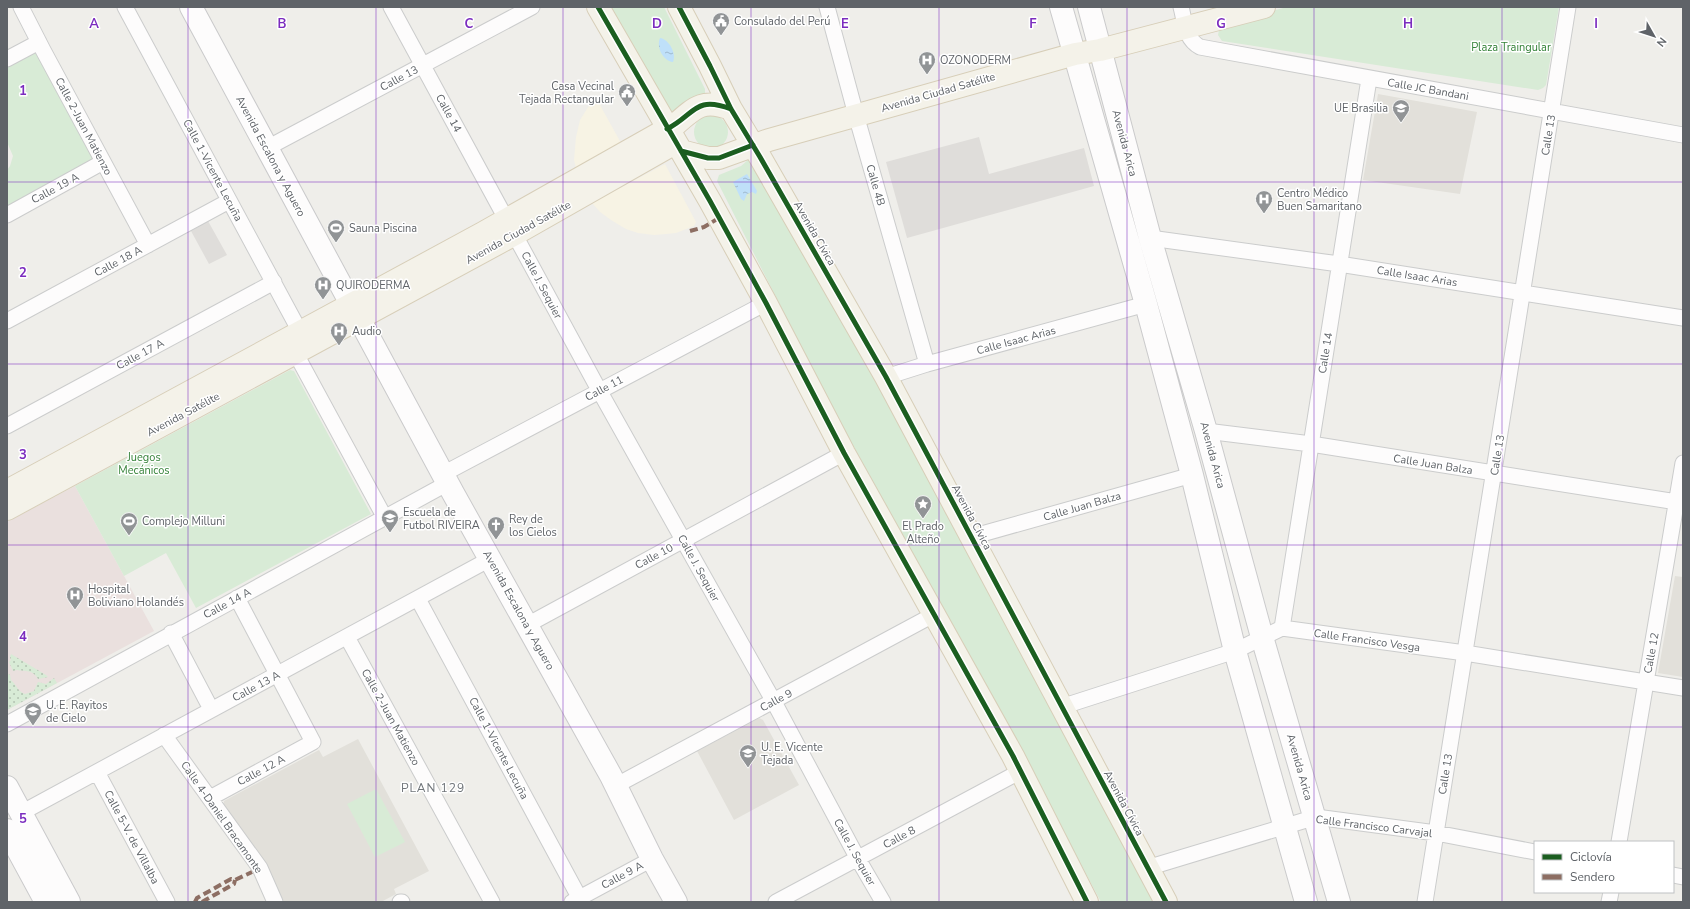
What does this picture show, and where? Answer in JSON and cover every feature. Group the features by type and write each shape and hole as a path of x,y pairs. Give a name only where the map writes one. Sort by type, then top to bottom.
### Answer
{"main road":[{"path":"598,7 766,303 844,453 935,614 1021,771 1087,902"},
{"path":"679,7 731,109"},
{"name":"Avenida Ciudad Satélite","path":"674,141 708,158 719,158 753,145 856,115 1075,54 1100,50 1183,17 1264,7"},
{"name":"Avenida Ciudad Satélite","path":"674,141 676,124 698,107 707,104 717,104 731,109"},
{"name":"Avenida Cívica","path":"731,109 886,377 1166,902"},
{"name":"Avenida Ciudad Satélite","path":"356,312 511,227 674,141"},
{"name":"Avenida Satélite","path":"7,509 103,449 302,344 356,312"},
{"name":"Avenida Satélite","path":"7,491 103,449"}],"street":[{"name":"Calle 2-Juan Matienzo","path":"22,7 39,42 148,245"},
{"name":"Calle 1-Vicente Lecuña","path":"125,7 274,282 385,518"},
{"name":"Avenida Escalona y Aguero","path":"191,7 446,479 615,786 652,859 676,902"},
{"name":"Calle 14","path":"392,7 422,65 511,227"},
{"name":"Calle 13","path":"267,148 532,7"},
{"name":"Calle 4B","path":"827,7 926,364"},
{"path":"1061,7 1146,304 1192,475 1235,650 1306,902"},
{"name":"Avenida Arica","path":"1089,7 1150,238 1206,431 1262,636 1339,902"},
{"name":"Calle 13","path":"1424,902 1568,7"},
{"name":"Calle JC Bandani","path":"1183,17 1188,37 1193,43 1200,47 1683,135"},
{"path":"7,59 39,42"},
{"name":"Calle 14","path":"1282,628 1369,79"},
{"name":"Calle 19 A","path":"7,215 103,162"},
{"name":"Calle 18 A","path":"7,321 229,201"},
{"name":"Calle J. Sequier","path":"511,227 599,390 774,702 858,859 883,902"},
{"name":"Calle Isaac Arias","path":"1150,238 1339,264 1683,318"},
{"name":"Calle 17 A","path":"7,426 274,282"},
{"name":"Calle 11","path":"446,479 599,390 766,303"},
{"name":"Calle Isaac Arias","path":"886,377 926,364 1146,304"},
{"name":"Calle Juan Balza","path":"1206,431 1311,444 1680,503"},
{"name":"Calle 10","path":"527,625 844,453"},
{"name":"Calle 12","path":"1619,841 1646,682 1680,503 1683,463"},
{"name":"Calle Juan Balza","path":"971,537 1192,475"},
{"name":"Calle 14 A","path":"7,724 385,518 446,479"},
{"name":"Calle 13 A","path":"14,816 490,559"},
{"path":"237,598 277,674"},
{"name":"Calle 1-Vicente Lecuña","path":"418,598 575,900"},
{"name":"Calle 9","path":"615,786 774,702 935,614"},
{"name":"Calle Francisco Vesga","path":"1062,706 1235,650 1262,636 1282,628 1465,654 1683,688"},
{"path":"172,633 211,709"},
{"name":"Calle 2-Juan Matienzo","path":"347,637 492,902"},
{"name":"Calle 12 A","path":"210,798 313,742 277,674"},
{"name":"Calle 4-Daniel Bracamonte","path":"164,735 260,868 275,902"},
{"name":"Calle 8","path":"776,902 1021,771"},
{"name":"Calle 5-V. de Villalba","path":"97,772 167,902"},
{"path":"7,787 14,816 69,902"},
{"name":"Calle Francisco Carvajal","path":"1147,868 1315,818 1436,833 1534,852"},
{"path":"7,830 46,902"},
{"name":"Calle 9 A","path":"575,900 652,859"}],"shaded area":[{"path":"1378,94 1477,112 1460,194 1363,180"},
{"path":"595,96 621,143 576,168 574,160 576,137 580,120"},
{"path":"979,137 989,174 1084,148 1094,186 907,238 886,162"},
{"path":"665,164 696,222 694,226 676,233 654,235 638,233 626,229 611,220 600,212 592,203"},
{"path":"208,221 227,255 209,264 191,231"},
{"name":"Hospital Boliviano Holandés","path":"75,486 154,631 7,710 7,522"},
{"path":"1675,576 1683,577 1683,677 1658,673"},
{"name":"U. E. Vicente Tejada","path":"759,718 763,720 799,785 734,820 697,751"},
{"path":"358,739 429,871 394,889 396,894 381,902 284,902 269,871 224,807 224,801 319,750 323,757"}],"green space":[{"path":"609,7 664,7 705,89 705,96 670,114"},
{"name":"Plaza Traingular","path":"1287,7 1559,7 1546,85 1538,90 1222,41 1218,35 1220,25"},
{"path":"37,51 94,159 7,209 7,170 13,156 7,142 7,65"},
{"path":"714,115 723,120 727,125 727,139 723,144 718,148 708,149 704,148 695,139 694,129 695,125 704,116"},
{"name":"El Prado Alteño","path":"748,160 757,162 1011,626 1157,902 1101,902 966,649 835,413 717,181 719,175 741,166"},
{"name":"Juegos Mecánicos","path":"290,370 294,371 371,514 196,608 166,553 124,576 75,486"},
{"path":"11,654 48,677 38,679 31,672 17,670 13,671 9,662 11,660"},
{"path":"7,673 10,675 11,680 19,690 25,694 34,691 38,682 46,684 54,678 57,683 7,710"},
{"path":"376,789 405,842 375,857 347,804"}],"water":[{"path":"660,38 666,41 671,47 674,55 673,62 666,59 661,53 659,45"},
{"path":"747,174 757,191 756,194 752,192 747,194 744,201 741,199 733,182"}],"marked path":[{"path":"690,231 704,227 719,218"},
{"path":"195,902 197,898 231,879 235,880 252,872"},
{"path":"202,902 234,884 235,880"}],"cycle path":[{"path":"598,7 710,201 766,303 844,453 1013,756 1087,902"},
{"path":"679,7 731,109 886,377 1166,902"},
{"path":"667,129 702,105 719,105 731,109"},
{"path":"681,151 708,158 719,158 753,145"}],"place":[{"name":"Consulado del Perú","path":"721,36"},
{"name":"OZONODERM","path":"927,75"},
{"name":"Casa Vecinal Tejada Rectangular","path":"627,107"},
{"name":"UE Brasilia","path":"1401,123"},
{"name":"Centro Médico Buen Samaritano","path":"1264,214"},
{"name":"Sauna Piscina","path":"336,243"},
{"name":"QUIRODERMA","path":"323,300"},
{"name":"Audio","path":"339,346"},
{"name":"El Prado Alteño","path":"923,519"},
{"name":"Escuela de Futbol RIVEIRA","path":"390,533"},
{"name":"Complejo Milluni","path":"129,536"},
{"name":"Rey de los Cielos","path":"496,540"},
{"name":"Hospital Boliviano Holandés","path":"75,610"},
{"name":"U. E. Rayitos de Cielo","path":"33,726"},
{"name":"U. E. Vicente Tejada","path":"748,768"}],"district":[{"name":"PLAN 129","path":"433,788"}]}
